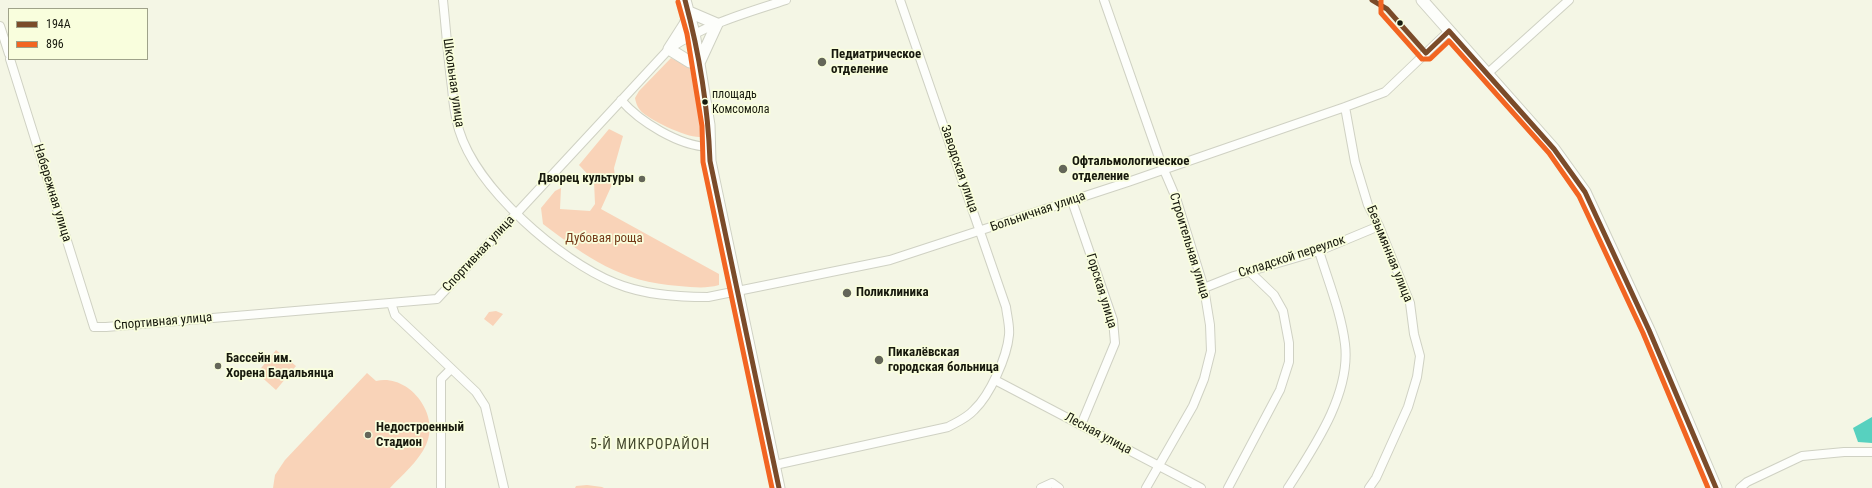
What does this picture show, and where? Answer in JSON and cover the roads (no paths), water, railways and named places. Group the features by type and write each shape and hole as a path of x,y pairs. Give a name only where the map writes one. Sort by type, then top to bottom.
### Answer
{"street":[{"name":"Школьная улица","path":"443,0 447,55 458,129 478,170 495,192 565,255 586,269 616,284 652,294 683,297 708,296 738,290"},
{"path":"685,0 694,33 709,125 710,161 779,488"},
{"name":"Спортивная улица","path":"94,327 437,299 669,49 694,33 786,0"},
{"name":"Заводская улица","path":"775,465 944,429 963,419 975,410 995,380 1010,334 1006,307 981,231 900,0"},
{"name":"Строительная улица","path":"1104,0 1164,169 1176,198 1204,288 1210,325 1211,351 1204,379 1193,406 1146,488"},
{"path":"1422,0 1554,149 1585,192 1649,330 1716,488"},
{"path":"1487,74 1569,0"},
{"path":"689,12 716,24 699,64"},
{"path":"689,12 685,24 669,49 690,62 699,64"},
{"path":"0,26 8,51"},
{"name":"Больничная улица","path":"738,290 890,260 1072,201 1345,107 1385,92 1449,31"},
{"name":"Набережная улица","path":"10,60 94,327"},
{"path":"621,100 644,122 698,147 709,147"},
{"name":"Безымянная улица","path":"1345,107 1355,162 1368,205 1379,226 1410,302 1414,334 1420,356 1417,377 1408,407 1385,458 1369,488"},
{"name":"Горская улица","path":"1072,201 1113,320 1115,343 1081,425"},
{"name":"Складской переулок","path":"1204,288 1234,276 1319,251 1379,226"},
{"path":"1288,488 1319,437 1339,396 1345,367 1345,345 1342,327 1319,251"},
{"path":"1228,488 1280,390 1289,362 1289,343 1283,311 1274,295 1250,272"},
{"path":"391,303 395,315 476,392 485,406 504,488"},
{"path":"441,488 441,379 451,369"},
{"name":"Лесная улица","path":"995,380 1200,488"},
{"path":"1740,488 1747,482 1802,456 1844,452 1872,452"},
{"path":"1041,488 1052,483 1059,488"}],"water":[{"path":"1872,417 1872,443 1858,442 1853,428"}],"place":[{"name":"Педиатрическое отделение","path":"822,62"},
{"name":"площадь Комсомола","path":"705,102"},
{"name":"Офтальмологическое отделение","path":"1063,169"},
{"name":"Дворец культуры","path":"642,179"},
{"name":"Поликлиника","path":"847,293"},
{"name":"Пикалёвская городская больница","path":"879,360"},
{"name":"Бассейн им. Хорена Бадальянца","path":"218,366"},
{"name":"Недостроенный Стадион","path":"368,435"}],"district":[{"name":"5-Й МИКРОРАЙОН","path":"650,445"}],"park label":[{"name":"Дубовая роща","path":"604,239"}]}
